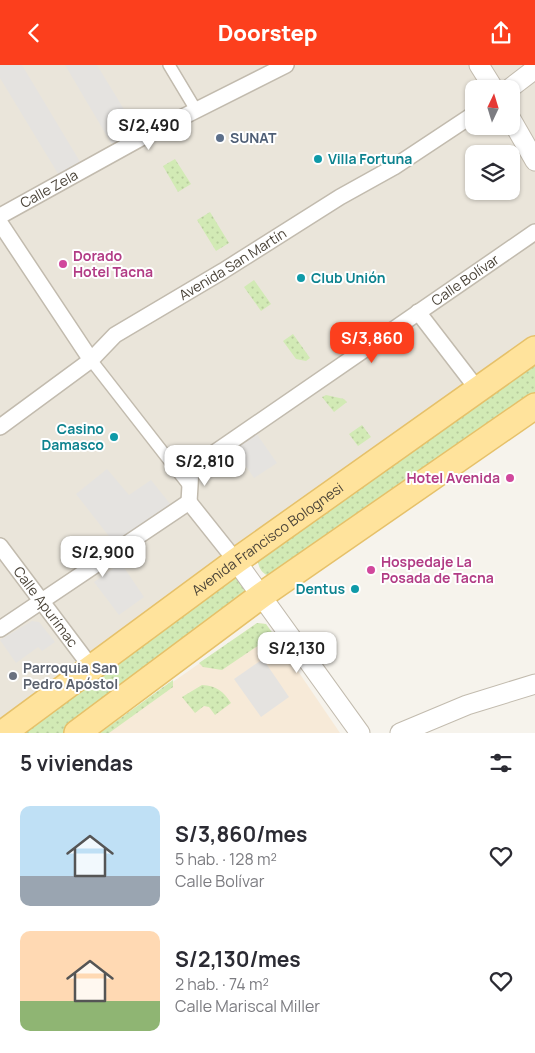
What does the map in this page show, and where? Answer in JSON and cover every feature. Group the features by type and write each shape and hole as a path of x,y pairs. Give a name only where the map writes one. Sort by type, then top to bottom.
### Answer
{"main road":[{"name":"Avenida Francisco Bolognesi","path":"3,733 236,561 535,349"},
{"path":"77,733 262,595 535,406"}],"street":[{"path":"169,65 196,110"},
{"name":"Calle Zela","path":"0,215 196,110 286,65"},
{"path":"479,65 488,80"},
{"path":"520,81 535,69"},
{"name":"Avenida San Martín","path":"0,427 91,360 115,335 223,271 340,197 394,167 465,121"},
{"path":"520,135 535,161"},
{"path":"0,223 91,360 190,487"},
{"name":"Calle Bolívar","path":"189,502 191,469 332,374 418,312 535,232"},
{"path":"418,312 478,390"},
{"path":"0,629 189,502 262,595 360,733"},
{"name":"Calle Apurímac","path":"0,546 91,667"},
{"path":"400,733 467,705 535,684"}],"shaded area":[{"path":"0,65 535,65 535,341 0,725"},
{"path":"0,65 22,65 82,165 60,177 0,78"},
{"path":"65,65 97,65 139,134 114,148"},
{"path":"256,433 277,463 254,478 234,448"},
{"path":"107,469 129,495 151,480 171,505 115,544 76,494"},
{"path":"121,563 144,597 119,615 94,582"},
{"path":"32,621 39,622 55,642 42,651 38,647 16,663 0,640"},
{"path":"257,623 266,624 340,733 100,733"},
{"path":"263,659 289,697 261,717 234,679"}],"green space":[{"path":"175,159 191,184 178,192 163,166"},
{"path":"210,212 229,243 216,251 197,220"},
{"path":"254,280 271,304 261,311 244,287"},
{"path":"293,334 310,358 306,361 296,359 283,341"},
{"path":"535,361 535,398 275,578 262,571 258,564 257,555"},
{"path":"326,395 344,399 347,402 334,412 322,397"},
{"path":"362,425 371,437 358,446 349,434"},
{"path":"232,573 249,591 246,599 64,733 13,733"},
{"path":"257,623 266,624 274,635 222,670 203,667 199,663"},
{"path":"173,680 173,687 109,733 100,733"},
{"path":"202,685 219,690 231,703 215,715 209,707 204,706 195,713 182,697"}],"place":[{"name":"SUNAT","path":"220,138"},
{"name":"Villa Fortuna","path":"318,159"},
{"name":"Dorado Hotel Tacna","path":"63,264"},
{"name":"Club Unión","path":"301,278"},
{"name":"Casino Damasco","path":"114,437"},
{"name":"Hotel Avenida","path":"510,478"},
{"name":"Hospedaje La Posada de Tacna","path":"371,570"},
{"name":"Dentus","path":"355,589"},
{"name":"Parroquia San Pedro Apóstol","path":"13,676"}]}
